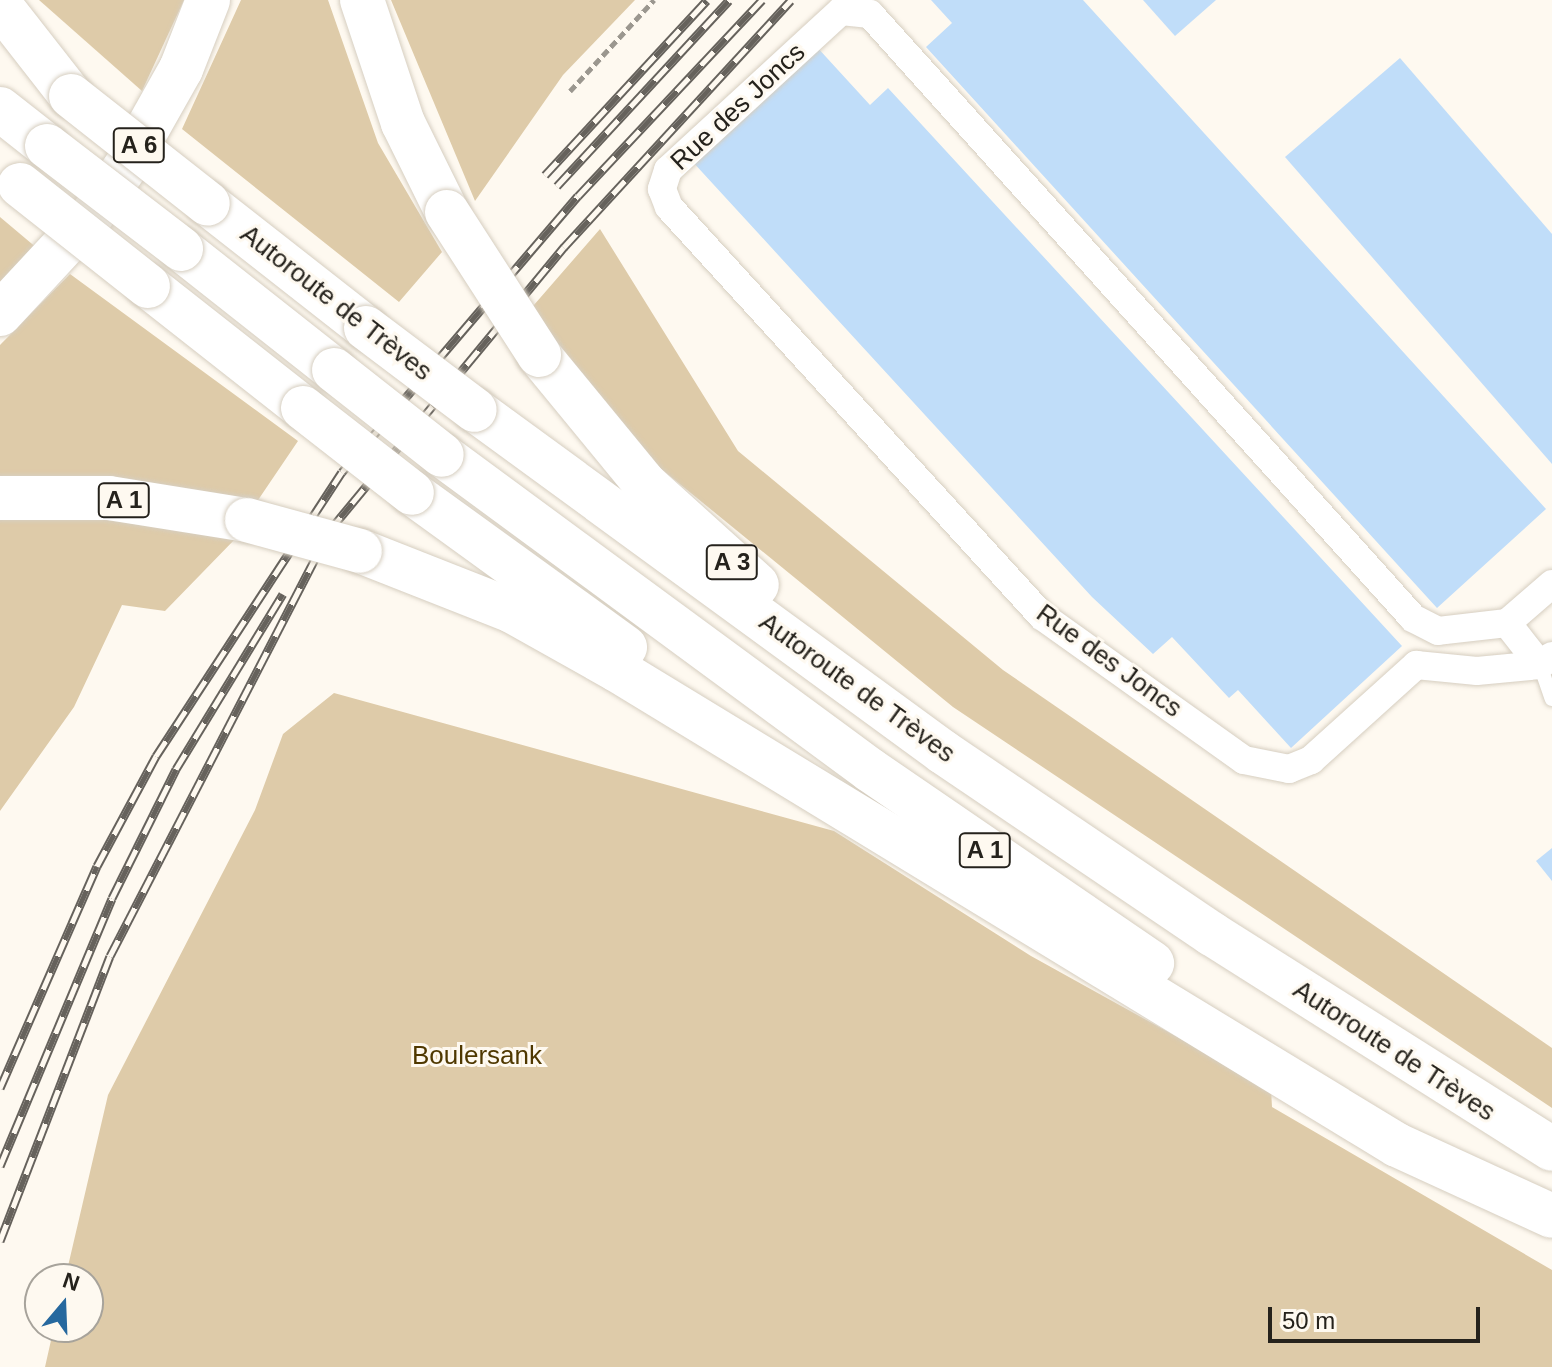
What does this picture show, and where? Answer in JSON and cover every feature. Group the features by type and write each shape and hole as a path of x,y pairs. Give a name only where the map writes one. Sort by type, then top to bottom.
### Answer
{"highway":[{"name":"A 6","path":"0,314 82,227 128,163 181,69 208,0"},
{"name":"A 3","path":"362,0 403,123 447,212 539,355 644,483 943,752"},
{"path":"0,5 71,96"},
{"name":"Autoroute de Trèves","path":"0,42 366,328 943,752 1224,942 1552,1149"},
{"name":"Autoroute de Trèves","path":"0,109 442,455 1061,903 1299,1059 1552,1208"},
{"name":"A 1","path":"10,177 412,493 837,801"},
{"name":"A 1","path":"0,498 109,498 247,520 360,551 512,611 837,801 1397,1145 1552,1216"}],"street":[{"name":"Rue des Joncs","path":"1507,623 1438,631 1413,618 870,14 841,11 668,170 662,189 669,207 1042,616 1244,760 1289,769 1311,760 1416,665 1546,660"},
{"path":"1546,660 1507,623 1552,584"}],"lane":[{"path":"1546,660 1552,699"}],"path":[{"path":"570,91 654,0"}],"green space":[{"path":"39,0 184,0 142,91"},
{"path":"241,0 328,0 378,143 442,252 399,302 182,129"},
{"path":"391,0 635,0 563,75 475,201"},
{"path":"0,217 38,249 0,285"},
{"path":"600,229 738,451 1003,670 1552,1048 1552,1108 953,707 643,454 527,313"},
{"path":"70,274 298,441 254,506 111,481 0,476 0,345"},
{"path":"74,516 237,537 165,611 122,605 74,707 0,811 0,520"},
{"name":"Boulersank","path":"334,693 834,831 1031,956 1271,1089 1272,1107 1552,1270 1552,1367 45,1367 50,1343 104,1343 104,1263 69,1263 108,1095 255,810 283,734"}],"building":[{"path":"931,0 1083,0 1546,509 1437,608 926,47 952,23"},
{"path":"1143,0 1216,0 1175,36"},
{"path":"816,46 870,105 888,88 1402,646 1291,748 1238,690 1229,698 1172,637 1153,654 1092,597 691,160"},
{"path":"1400,58 1552,234 1552,464 1285,157"},
{"path":"1552,848 1552,881 1536,861"}],"railway":[{"path":"545,175 707,0"},
{"path":"557,186 729,0"},
{"path":"0,1088 97,866 156,756 342,472 578,196 762,0"},
{"path":"0,1241 110,956 329,531 564,247 791,0"},
{"path":"0,1166 112,898 176,769 283,594"}]}
